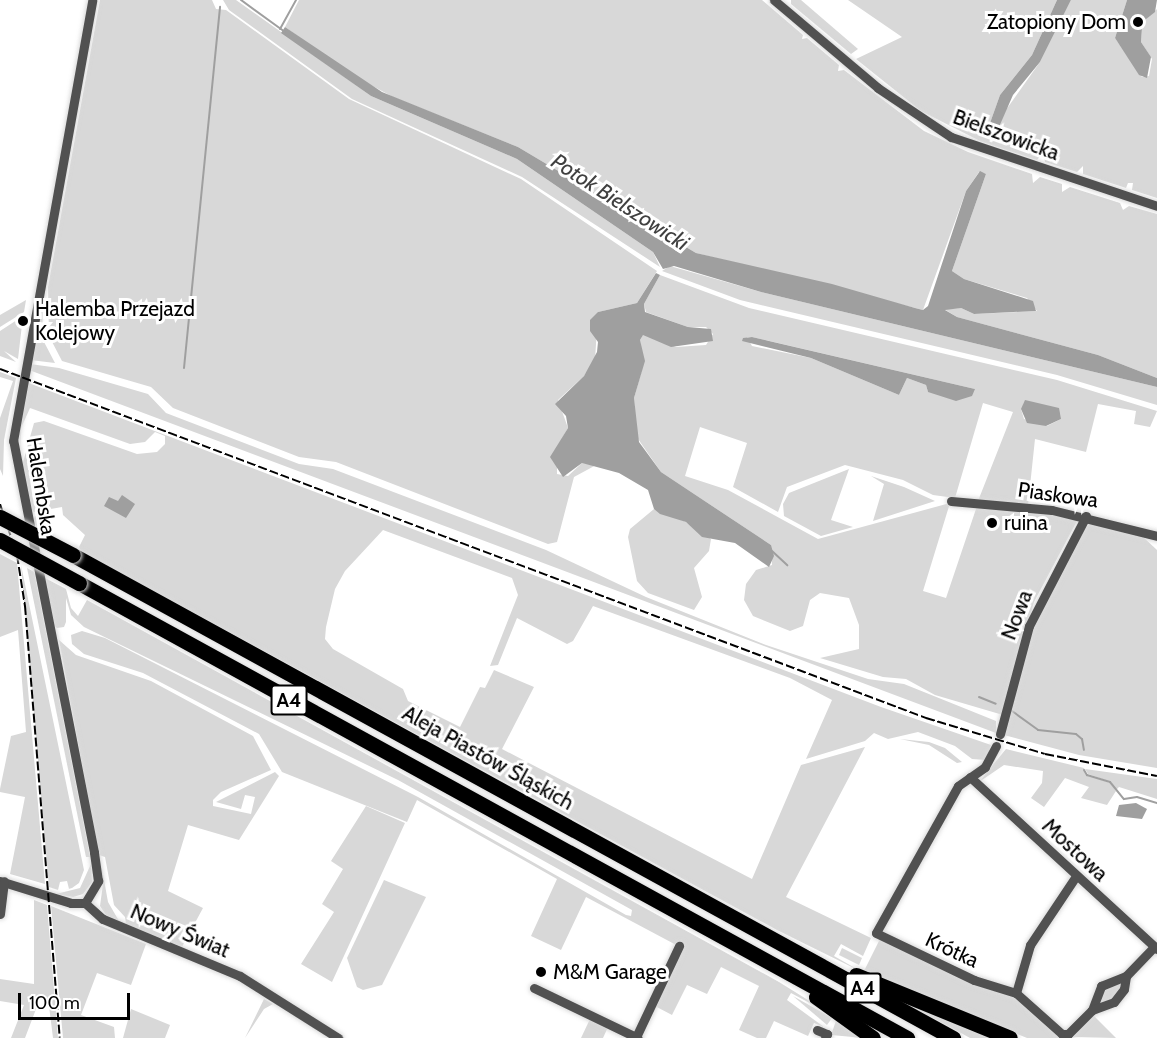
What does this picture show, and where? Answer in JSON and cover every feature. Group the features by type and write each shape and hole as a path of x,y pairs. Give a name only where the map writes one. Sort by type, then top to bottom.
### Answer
{"highway":[{"name":"Aleja Piastów Śląskich","path":"0,517 953,1038"},
{"name":"A4","path":"0,540 907,1038"},
{"path":"773,939 1010,1038"},
{"path":"764,960 873,1038"}],"street":[{"name":"Halembska","path":"85,903 98,881 94,852 13,441 92,0"},
{"name":"Bielszowicka","path":"774,0 878,88 951,137 1157,206"},
{"name":"Piaskowa","path":"951,501 1086,516 1157,536"},
{"name":"Nowa","path":"1000,734 1029,626 1086,516"},
{"path":"970,777 985,767 996,746"},
{"name":"Mostowa","path":"970,777 1156,948"},
{"name":"Krótka","path":"970,777 958,786 876,933 974,980 1016,993"},
{"path":"1076,876 1030,945 1016,993 1062,1034 1068,1034 1092,1010 1114,1002 1124,989 1126,976"},
{"name":"Nowy Świat","path":"2,881 64,901 85,903 103,919 240,976 338,1038"},
{"path":"0,915 2,881"},
{"path":"534,988 637,1038 679,946"},
{"path":"1092,1010 1095,995 1105,983 1126,976 1156,948"},
{"path":"817,1030 827,1034 825,1038"}],"shaded area":[{"path":"100,0 212,0 216,9 226,10 349,99 521,179 657,271 637,303 598,312 595,360 584,376 558,400 568,428 557,447 557,474 568,476 582,463 598,464 574,477 557,542 548,544 336,462 299,457 173,408 151,387 62,361 49,336 48,287"},
{"path":"223,0 236,0 371,96 517,159 653,252 660,267 522,177 352,99 229,10"},
{"path":"299,0 762,0 803,35 802,39 807,38 839,65 838,71 844,70 924,131 968,152 1032,174 1033,183 1040,177 1062,184 1062,192 1070,187 1120,203 1123,210 1129,206 1157,214 1157,378 1098,355 957,317 944,309 961,308 974,314 1037,311 1027,298 964,279 952,271 986,174 979,172 966,191 923,310 696,253 518,147 393,97 356,77 285,27"},
{"path":"791,0 801,0 858,49 851,54 791,4"},
{"path":"848,0 1057,0 1032,55 1000,95 990,123 1008,107 1040,62 1071,0 1127,0 1115,38 1142,77 1149,76 1152,59 1141,42 1142,28 1132,24 1136,16 1145,20 1157,9 1157,198 1132,190 1133,183 1128,183 1126,188 1083,174 1083,166 1077,172 1045,162 1043,153 1037,160 980,141 921,111 856,59 902,37"},
{"path":"1057,0 1071,0 1040,62 1013,95 999,127 990,123 1000,95 1032,55"},
{"path":"1127,0 1157,0 1155,12 1145,20 1136,16 1133,24 1142,28 1141,42 1151,57 1147,78 1139,75 1115,38"},
{"path":"285,27 382,92 518,147 696,253 832,284 923,310 928,306 966,191 980,171 986,174 952,271 964,279 1033,301 1036,311 974,314 961,308 945,310 957,317 1098,355 1157,378 1157,387 761,292 674,266 663,269 653,252 517,159 371,96 281,33"},
{"path":"670,266 761,292 1157,387 1157,405 1057,375 740,300 662,271"},
{"path":"656,273 660,275 644,304 645,312 688,327 711,329 713,341 671,347 643,335 640,340 645,361 634,398 639,442 661,472 771,545 774,556 769,567 735,543 702,537 686,522 660,514 654,509 648,490 619,473 582,463 563,477 550,457 568,428 566,416 555,404 584,376 597,352 598,342 590,331 590,320 598,312 637,303"},
{"path":"660,275 749,308 1057,380 1157,411 1150,427 1134,424 1136,411 1098,404 1086,452 1035,439 1028,505 978,501 1013,412 983,403 955,498 933,495 903,480 845,465 787,487 778,512 733,487 747,443 700,427 685,476 728,490 818,539 950,503 923,591 946,598 977,506 1052,512 1077,521 1034,602 1003,715 935,695 906,679 883,677 820,658 859,649 859,625 849,598 820,593 810,600 803,626 790,631 753,616 744,600 746,584 756,570 772,565 771,545 661,472 636,436 634,398 642,370 640,340 643,334 676,347 706,345 713,334 706,327 688,327 646,312 644,304","holes":["747,337 752,337 975,389 928,392 926,385 907,378 899,395 811,358 752,346","1021,409 1061,419 1047,426 1024,419"]},
{"path":"26,300 24,312 0,327 0,315"},
{"path":"42,302 43,340 55,363 30,360"},
{"path":"23,316 18,359 4,351 16,362 0,356 0,331"},
{"path":"752,337 975,389 972,396 956,401 928,392 926,385 907,378 899,395 811,358 742,341 743,338"},
{"path":"30,364 59,368 148,394 166,413 299,464 333,469 546,550 646,597 766,645 868,679 904,684 996,721 996,733 29,370"},
{"path":"0,372 16,378 4,440 3,476 0,469 0,418 13,381 0,377"},
{"path":"26,382 881,707 991,745 986,760 972,759 955,746 918,732 888,739 874,733 865,741 806,759 832,700 790,678 593,606 573,641 567,644 517,618 498,665 490,666 518,595 512,578 383,530 345,571 335,589 326,627 325,639 333,649 403,689 408,701 460,727 480,687 485,688 494,670 534,687 502,749 752,879 801,765 865,747 786,897 871,938 863,956 841,944 834,956 862,972 777,930 82,552 79,547 85,535 63,515 62,507 34,512 29,508 22,466 34,423 44,421 137,454 157,452 165,444 165,436 155,432 145,442 130,444 30,408 21,428 20,449 19,427"},
{"path":"1025,400 1059,408 1061,419 1046,426 1027,423 1021,409"},
{"path":"849,469 831,520 853,527 821,536 784,516 783,504 789,493"},
{"path":"871,476 935,501 873,521 884,484"},
{"path":"122,495 135,504 126,518 104,506 109,497 118,501"},
{"path":"654,509 686,522 711,539 709,551 694,568 702,597 694,610 648,593 637,581 628,537 630,529"},
{"path":"35,516 45,519 50,532 32,523"},
{"path":"1093,523 1142,536 1157,550 1157,768 1079,755 1004,735 1031,628 1085,527"},
{"path":"0,554 17,563 45,884 10,874 25,797 0,792 0,789 11,736 26,732 18,630 0,637"},
{"path":"21,565 84,870 79,883 69,889 67,881 60,882 58,890 49,887"},
{"path":"27,568 34,572 90,857 86,857"},
{"path":"43,577 66,589 71,608 78,616 87,600 779,982 832,1015 791,993 787,1000 824,1027 814,1023 808,1036 774,1021 766,1038 757,1038 739,1030 759,986 721,967 707,994 687,985 672,1015 653,1005 680,947 586,897 561,950 531,936 557,879 417,800 407,822 282,772 259,734 143,673 84,654 72,644 71,635 82,631 105,638 418,797 626,915 631,916 632,910 398,780 84,627 71,615 66,598 66,622 64,627 57,628 53,625"},
{"path":"59,640 76,655 151,681 253,736 271,770 221,792 213,800 213,806 251,814 255,797 245,795 241,809 216,802 275,772 279,776 239,840 188,825 168,891 203,908 182,947 126,924 125,917 114,905 105,857 99,855"},
{"path":"900,739 929,742 945,748 962,762 957,763 929,745"},
{"path":"1006,749 1084,768 1087,775 1110,783 1116,791 1107,805 1081,798 1089,787 1065,778 1044,807 1031,798 1042,783 1043,771 1004,765 979,782"},
{"path":"1085,769 1157,779 1157,799 1119,787 1116,790 1111,782 1088,774"},
{"path":"1136,803 1147,809 1142,819 1116,816 1119,805"},
{"path":"366,806 405,823 332,982 301,964 334,912 322,904 343,869 331,861"},
{"path":"101,863 108,902 119,921 106,915 100,906 103,884"},
{"path":"91,864 92,882 83,894 73,897 56,894 80,888"},
{"path":"384,880 426,897 382,985 363,990 357,987 347,958"},
{"path":"34,900 47,905 58,1038 53,1038 49,1006 41,996 25,1038 11,1038 24,1005 0,1001 0,979 34,984"},
{"path":"51,906 146,944 131,985 97,973 81,1015 114,1027 115,1038 63,1038"},
{"path":"880,939 1013,996 1064,1038 1027,1038 864,971"},
{"path":"842,948 862,958 859,965 839,955"},
{"path":"1123,980 1119,993 1104,1005 1096,1001 1101,990"},
{"path":"793,996 832,1018 827,1025"},
{"path":"264,999 273,1004 264,1009 245,1038"},
{"path":"912,1006 1002,1038 970,1038"},
{"path":"131,1009 170,1025 165,1038 123,1038"},
{"path":"1092,1014 1116,1038 1073,1037"},
{"path":"837,1018 864,1038 831,1035"},
{"path":"590,1019 608,1027 603,1038 581,1038"}],"waterway":[{"name":"Potok Bielszowicki","path":"241,0 285,32"},
{"path":"280,29 296,0"},
{"path":"184,368 220,7"},
{"path":"772,551 787,565"},
{"path":"979,697 996,704"},
{"path":"1012,711 1038,730 1076,734 1082,739 1084,750"},
{"path":"1084,770 1087,775 1110,782 1124,799 1137,797 1157,803"}],"railway":[{"path":"0,369 926,718 1045,754 1157,776"},
{"path":"0,504 17,555 25,606 60,1038"}],"place":[{"name":"Zatopiony Dom","path":"1138,22"},
{"name":"Halemba Przejazd Kolejowy","path":"23,321"},
{"name":"ruina","path":"992,523"},
{"name":"M&M Garage","path":"541,972"}]}
